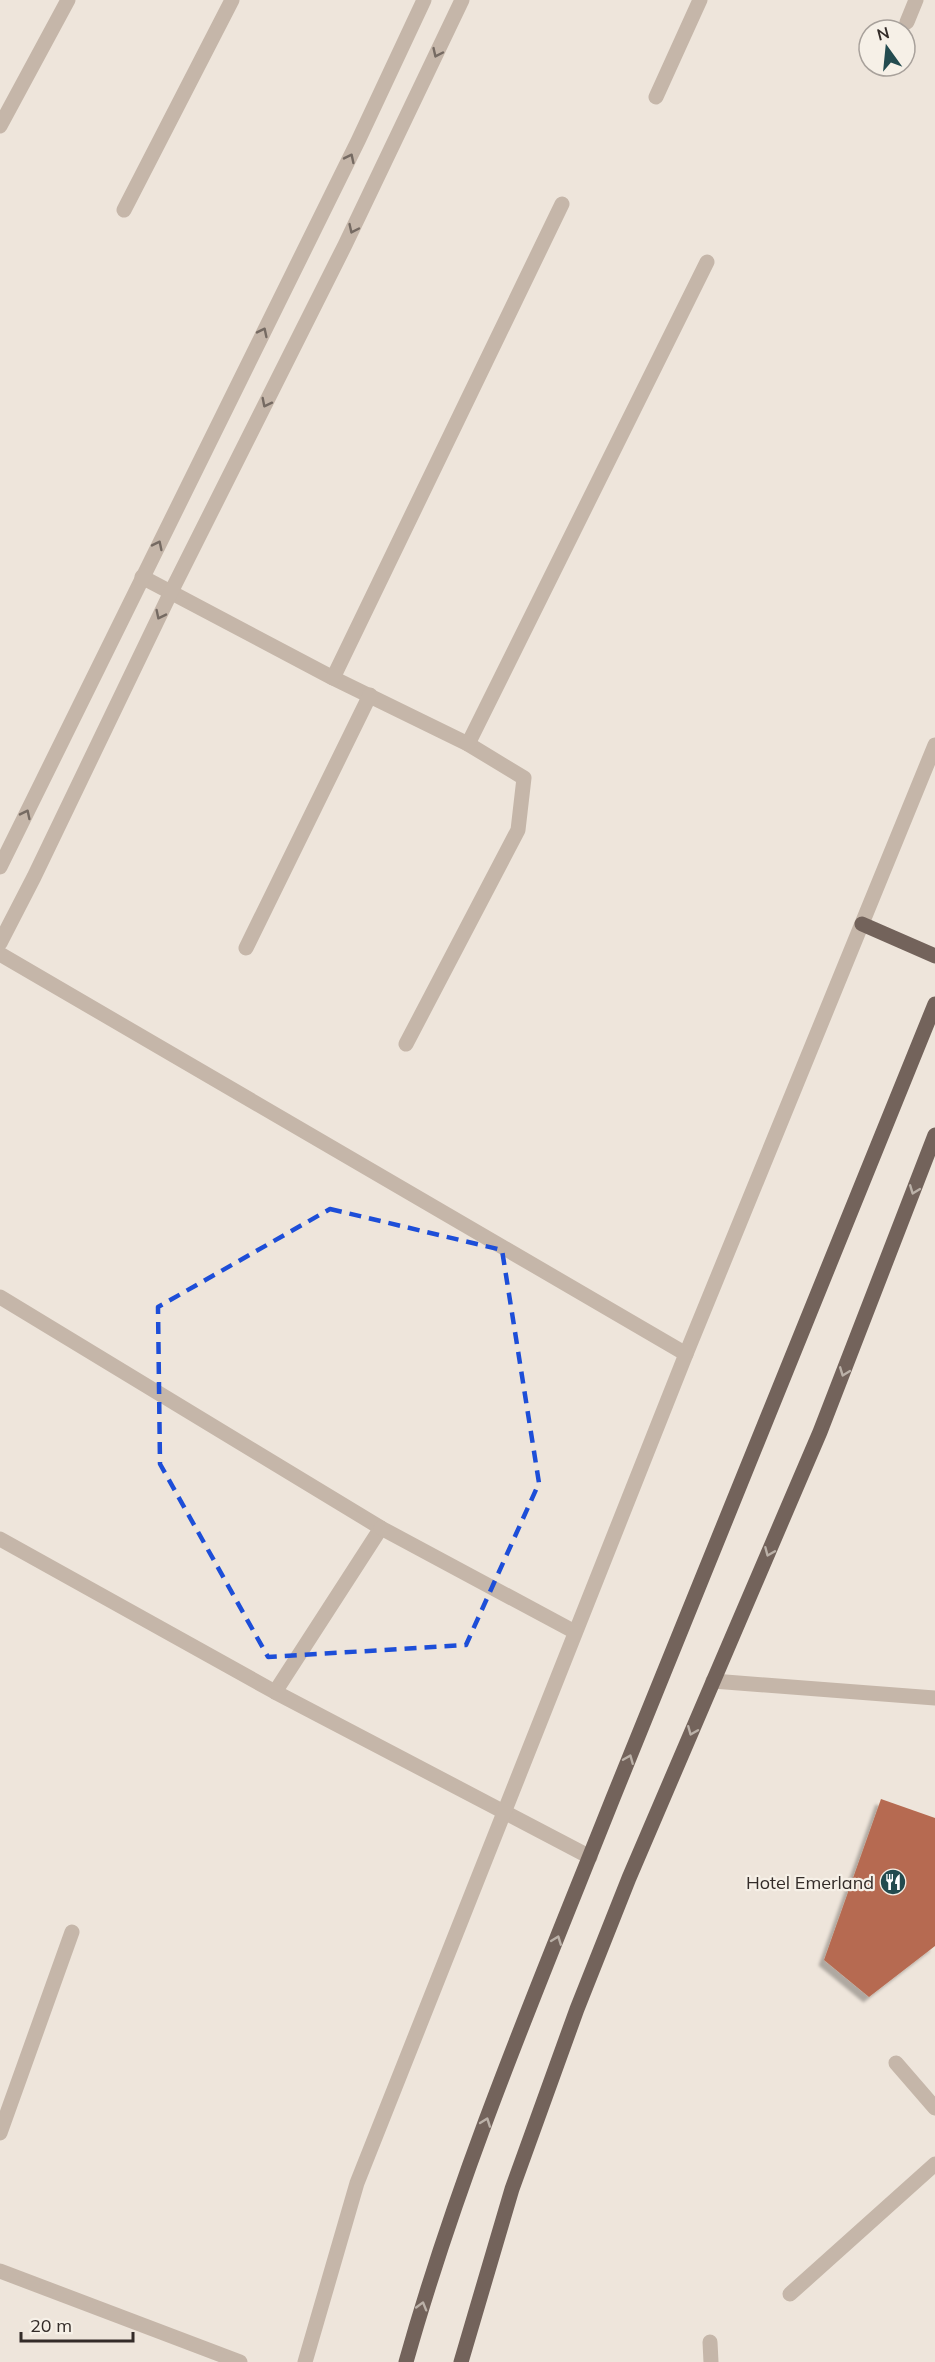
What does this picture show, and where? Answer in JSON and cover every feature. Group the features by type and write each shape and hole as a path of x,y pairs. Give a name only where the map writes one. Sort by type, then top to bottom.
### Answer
{"main road":[{"path":"862,924 935,956"},
{"path":"406,2362 425,2296 486,2120 935,1004"},
{"path":"461,2362 512,2190 577,2009 629,1878 820,1432 935,1135"}],"street":[{"path":"0,126 68,0"},
{"path":"124,210 232,0"},
{"path":"0,867 358,141 424,0"},
{"path":"0,943 171,592 345,245 462,0"},
{"path":"656,97 700,0"},
{"path":"909,18 916,0"},
{"path":"333,678 562,204"},
{"path":"468,744 707,262"},
{"path":"142,577 333,678 468,744 524,778 518,830 406,1044"},
{"path":"246,948 370,695"},
{"path":"305,2362 357,2182 686,1354 935,745"},
{"path":"0,954 686,1354"},
{"path":"0,1297 381,1528 575,1632"},
{"path":"275,1692 381,1528"},
{"path":"0,1539 275,1692 590,1857"},
{"path":"713,1681 935,1698"},
{"path":"0,2133 72,1932"},
{"path":"896,2063 935,2108"},
{"path":"790,2294 935,2164"},
{"path":"0,2271 240,2362"},
{"path":"710,2342 711,2362"}],"highlighted area":[{"path":"330,1209 502,1250 539,1483 466,1645 268,1657 160,1464 158,1307"}],"building":[{"name":"Hotel Emerland","path":"881,1799 935,1818 935,1946 869,1997 824,1960"}],"place":[{"name":"Hotel Emerland","path":"893,1882"}]}
